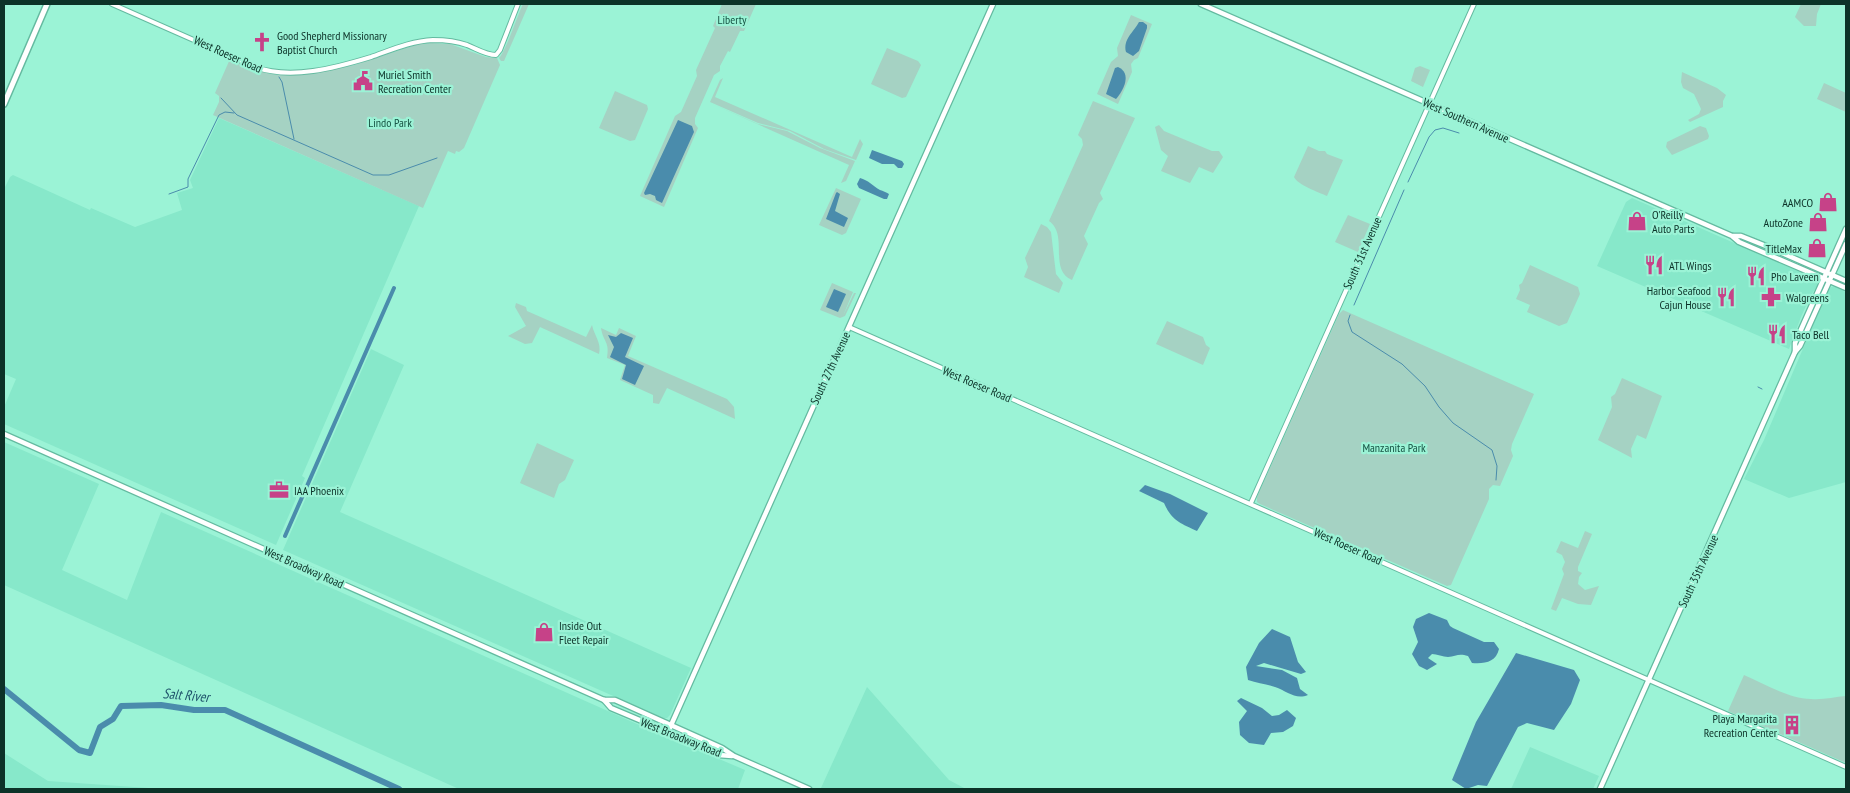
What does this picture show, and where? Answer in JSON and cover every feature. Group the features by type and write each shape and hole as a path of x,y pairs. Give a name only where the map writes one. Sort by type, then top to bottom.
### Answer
{"main road":[{"path":"4,104 47,4"},
{"name":"South 27th Avenue","path":"668,732 993,4"},
{"name":"West Southern Avenue","path":"1200,4 1732,236 1739,242 1846,288"},
{"name":"South 35th Avenue","path":"1795,352 1796,343 1846,230"},
{"name":"West Southern Avenue","path":"1732,236 1741,236 1846,281"},
{"name":"South 35th Avenue","path":"1600,789 1795,352 1800,346 1846,244"},
{"name":"West Broadway Road","path":"4,434 604,700 615,700 809,789"},
{"name":"West Broadway Road","path":"604,700 611,708 719,755 734,756"}],"street":[{"name":"West Roeser Road","path":"112,4 255,67 270,72 296,73 338,66 404,45 432,40 456,42 494,55 498,54 518,4"},
{"name":"South 31st Avenue","path":"1251,503 1474,4"},
{"name":"West Roeser Road","path":"850,327 1846,767"}],"shaded area":[{"path":"1139,22 1147,25 1147,28 1139,51 1133,56 1126,52 1125,47 1129,36"},
{"path":"1118,67 1125,73 1126,77 1124,87 1116,99 1106,94 1115,68"},
{"path":"219,118 419,206 302,476 305,478 276,545 4,424 4,407 16,379 4,374 4,189 10,177 13,175 90,210 91,208 135,227 182,210 177,193 193,188 190,180"},
{"path":"678,120 692,126 694,132 662,203 656,200 655,196 645,195 644,193"},
{"path":"872,150 902,161 904,164 902,168 898,168 894,164 882,164 869,158"},
{"path":"860,178 889,194 887,199 859,188 857,184"},
{"path":"837,192 840,194 835,211 848,218 844,227 826,219"},
{"path":"1632,198 1816,279 1818,285 1801,317 1789,349 1597,266 1626,202"},
{"path":"1836,286 1846,293 1846,482 1789,498 1744,479 1764,440 1828,290"},
{"path":"834,289 846,294 838,312 826,307"},
{"path":"621,333 633,338 625,357 644,366 635,385 622,379 626,365 610,357 614,347 608,335 616,337"},
{"path":"371,349 404,365 340,512 691,668 667,718 663,718 283,550"},
{"path":"4,442 99,484 62,570 127,600 161,512 646,728 745,770 738,789 459,789 4,585"},
{"path":"1145,485 1170,494 1208,513 1197,531 1173,518 1164,503 1139,491"},
{"path":"1429,613 1447,620 1453,628 1484,642 1494,642 1499,649 1498,653 1489,661 1477,663 1472,663 1468,656 1465,655 1448,657 1432,654 1428,658 1437,664 1427,670 1419,666 1412,654 1418,642 1413,627 1416,619"},
{"path":"1272,629 1290,637 1298,662 1306,672 1301,674 1264,663 1256,666 1282,670 1297,678 1300,689 1308,695 1295,696 1275,687 1248,680 1246,667 1259,643"},
{"path":"1516,653 1574,670 1580,680 1571,704 1554,730 1527,723 1518,727 1487,786 1478,785 1466,789 1452,780 1476,722"},
{"path":"867,687 949,780 966,789 821,788"},
{"path":"1241,698 1262,708 1272,716 1279,715 1287,710 1296,718 1293,726 1283,732 1271,733 1264,745 1249,743 1240,735 1239,722 1247,711 1237,701"},
{"path":"1530,747 1599,776 1593,789 1511,789"},
{"path":"4,753 48,781 163,789 4,789"}],"green space":[{"path":"523,4 529,4 504,61 501,61 499,58 505,49"},
{"name":"Liberty","path":"722,4 756,4 744,31 740,31 730,52 728,51 720,66 720,71 714,75 695,118 695,124 698,128 664,207 640,196 675,116 681,112 697,76 696,70 715,28 713,26"},
{"path":"1801,4 1821,4 1817,14 1816,26 1804,26 1795,17"},
{"path":"1131,15 1152,24 1138,58 1131,64 1132,72 1118,104 1097,94 1111,62 1118,56 1117,48"},
{"name":"Lindo Park","path":"418,44 450,44 486,57 497,58 500,65 464,148 459,152 456,151 455,154 448,151 423,208 213,115 219,102 219,96 215,93 230,59 270,74 295,75 354,65"},
{"path":"887,48 918,61 921,65 906,97 902,98 871,84"},
{"path":"1420,66 1430,70 1423,87 1411,81 1415,68"},
{"path":"1682,72 1717,88 1726,95 1723,107 1690,122 1688,120 1699,114 1701,109 1694,94 1683,88 1681,82"},
{"path":"723,78 715,97 852,157 860,139 863,144 856,160 824,149 790,131 758,123 710,102 720,80"},
{"path":"1824,83 1846,93 1846,112 1817,99"},
{"path":"615,91 647,105 648,109 635,140 630,141 599,128"},
{"path":"1093,101 1135,118 1100,193 1103,199 1099,203 1084,236 1088,244 1072,280 1061,269 1058,235 1055,227 1049,221 1083,145 1082,139 1078,135"},
{"path":"710,103 758,124 787,131 820,148 855,161 846,181 841,183 849,165"},
{"path":"1159,125 1164,131 1212,151 1219,151 1223,157 1213,173 1199,167 1190,183 1161,171 1168,156 1161,150 1155,127"},
{"path":"1700,126 1706,128 1709,136 1708,139 1672,155 1666,147 1667,142"},
{"path":"1308,146 1319,151 1325,151 1327,154 1343,160 1327,196 1304,185 1294,177"},
{"path":"836,188 861,199 846,233 842,235 819,225"},
{"path":"1348,215 1370,224 1358,252 1335,242"},
{"path":"1041,224 1051,232 1056,274 1063,283 1059,293 1024,277 1028,267 1025,258"},
{"path":"1530,265 1578,287 1580,294 1567,323 1559,326 1527,312 1530,305 1516,299 1520,290 1519,285 1522,283"},
{"path":"832,283 853,292 843,316 854,293 856,293 845,316 840,318 820,310"},
{"path":"516,303 526,307 527,311 586,337 592,325 599,343 599,354 540,327 532,343 525,344 508,336 526,326 515,307"},
{"name":"Manzanita Park","path":"1343,310 1534,394 1512,444 1513,456 1500,486 1493,485 1489,489 1489,499 1451,585 1447,586 1257,502 1257,497 1339,314"},
{"path":"1167,321 1203,337 1206,345 1210,348 1203,365 1156,344"},
{"path":"601,328 616,335 619,328 636,336 628,356 727,399 734,407 735,419 667,388 659,404 653,403 653,395 620,380 625,365 607,358 607,345"},
{"path":"1622,378 1662,396 1646,439 1637,435 1631,449 1632,458 1598,440 1612,407 1611,397 1615,394"},
{"path":"537,443 574,460 565,480 559,484 554,498 520,483"},
{"path":"1585,531 1592,534 1578,567 1578,571 1582,573 1578,584 1585,590 1599,586 1591,605 1578,604 1562,598 1556,611 1551,609 1564,574 1562,569 1565,562 1562,555 1556,552 1561,541 1578,548"},
{"path":"1744,675 1785,693 1802,698 1820,699 1846,696 1846,763 1728,711"}],"waterway":[{"path":"279,77 282,82 294,139"},
{"path":"221,98 237,115 373,175 389,175 437,158"},
{"path":"169,194 188,187 188,179 219,115 225,112 234,113"},
{"path":"1408,182 1429,137 1435,130 1443,128 1459,133"},
{"path":"1354,305 1404,190"},
{"path":"285,536 394,288"},
{"path":"1350,315 1348,321 1352,332 1402,364 1425,386 1439,407 1453,423 1492,450 1497,466 1496,480"},
{"path":"1758,387 1762,389"},
{"name":"Salt River","path":"4,689 79,750 90,753 100,727 113,719 121,706 161,705 194,710 225,710 399,789"}],"place":[{"name":"Good Shepherd Missionary Baptist Church","path":"262,42"},
{"name":"Muriel Smith Recreation Center","path":"363,81"},
{"name":"AAMCO","path":"1828,202"},
{"name":"O'Reilly Auto Parts","path":"1637,221"},
{"name":"AutoZone","path":"1818,222"},
{"name":"TitleMax","path":"1817,248"},
{"name":"ATL Wings","path":"1654,265"},
{"name":"Pho Laveen","path":"1756,276"},
{"name":"Harbor Seafood Cajun House","path":"1726,297"},
{"name":"Walgreens","path":"1771,297"},
{"name":"Taco Bell","path":"1777,334"},
{"name":"IAA Phoenix","path":"279,490"},
{"name":"Inside Out Fleet Repair","path":"544,632"},
{"name":"Playa Margarita Recreation Center","path":"1792,725"}]}
